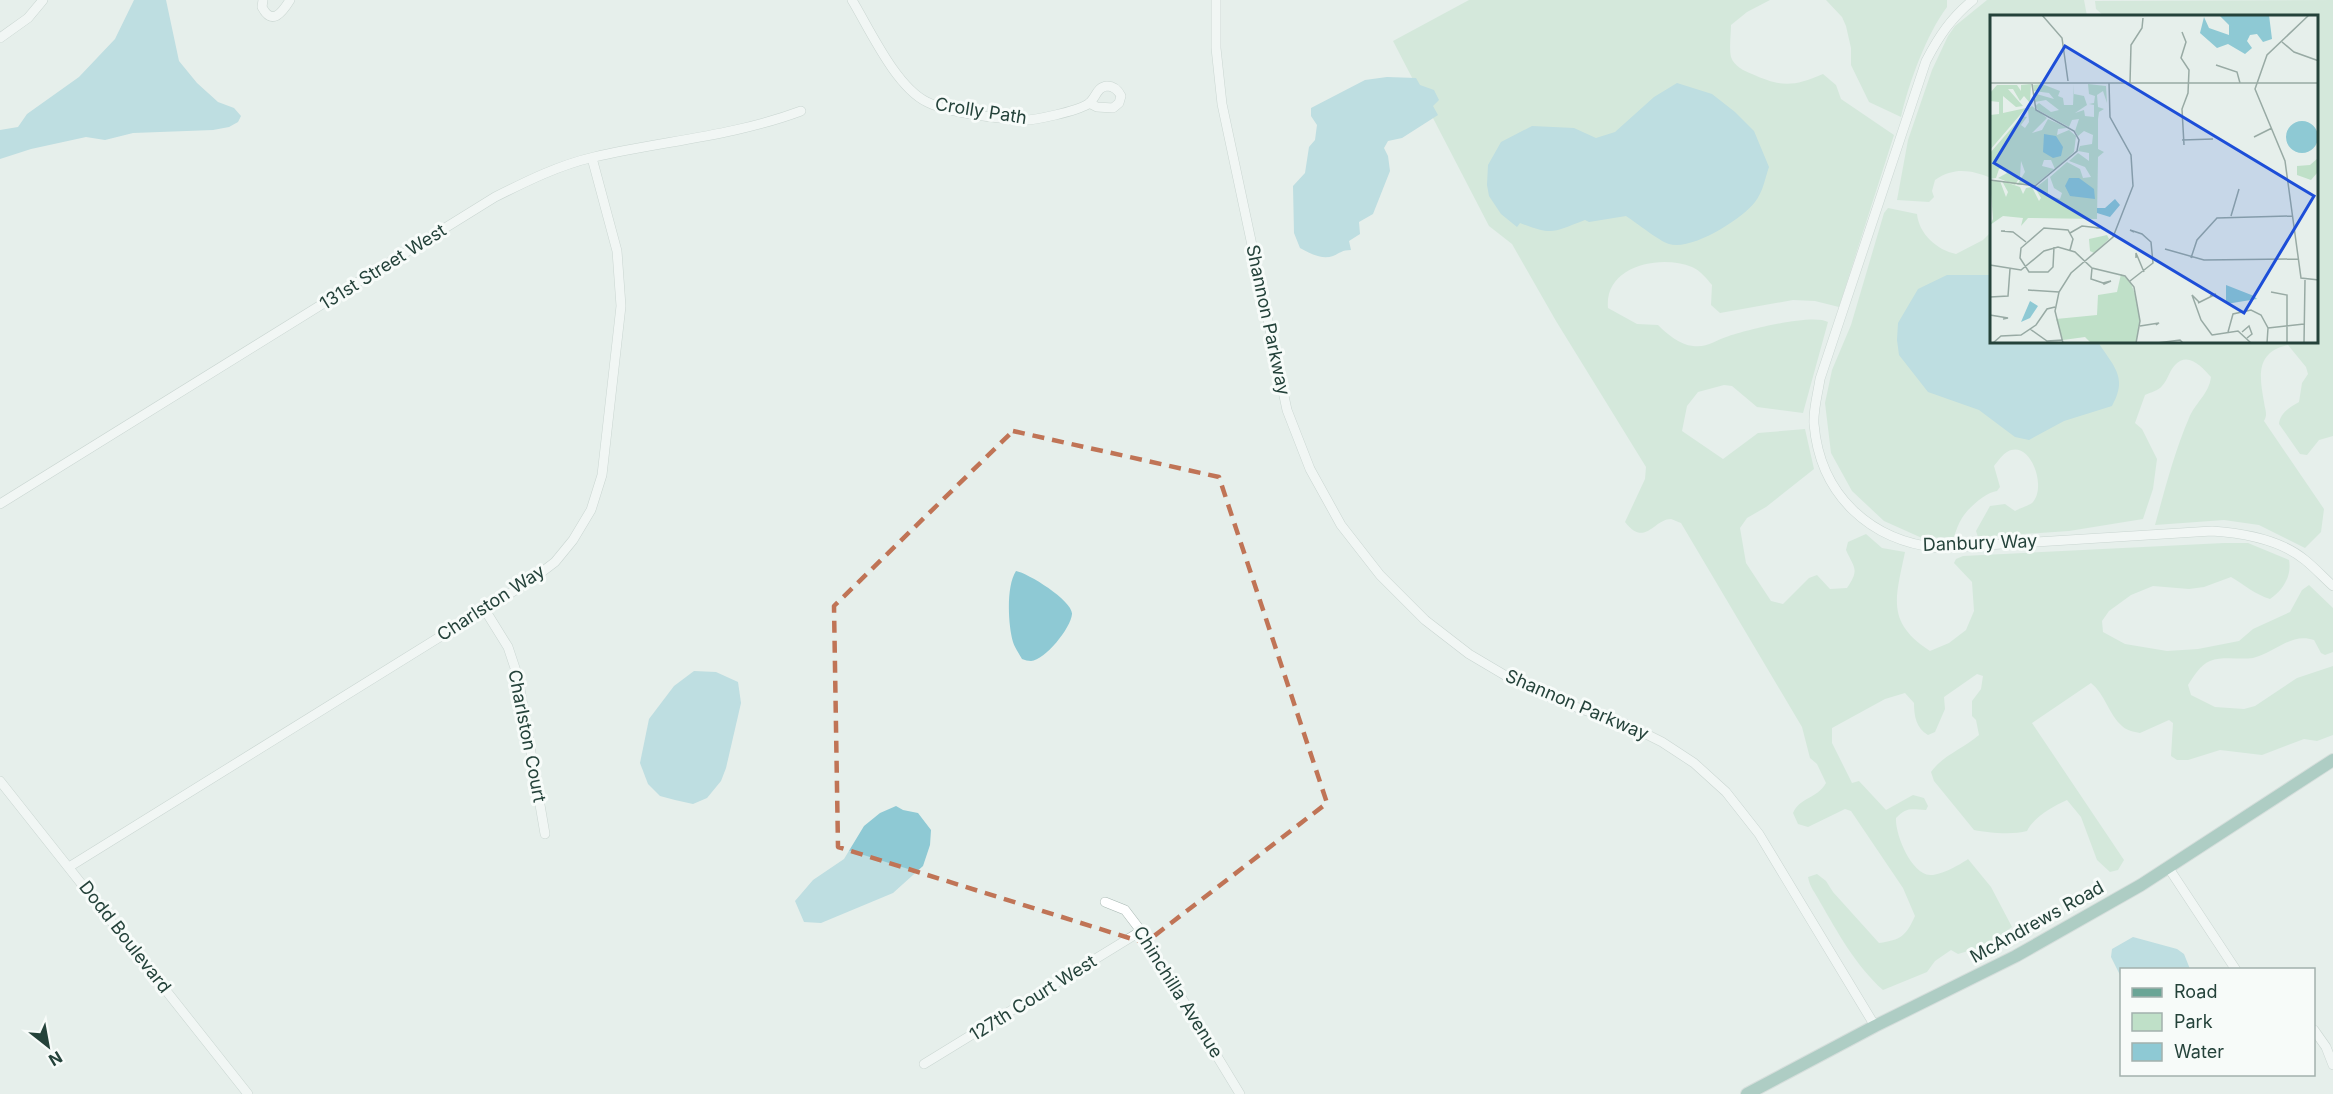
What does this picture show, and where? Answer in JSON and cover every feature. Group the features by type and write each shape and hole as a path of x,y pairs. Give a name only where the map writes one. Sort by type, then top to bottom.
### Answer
{"main road":[{"name":"McAndrews Road","path":"1747,1094 1875,1026 2001,964 2168,867 2333,760"}],"street":[{"path":"0,38 27,18 43,0"},
{"path":"262,0 261,7 266,15 271,16 283,12 290,0"},
{"name":"Crolly Path","path":"852,0 895,72 909,89 927,102 945,108 1028,120 1089,103"},
{"name":"Shannon Parkway","path":"1216,0 1216,48 1222,104 1287,410 1310,469 1341,525 1380,575 1425,620 1469,654 1518,683 1561,702 1628,725 1662,742 1695,764 1726,792 1759,834 1875,1026"},
{"name":"Danbury Way","path":"1973,0 1956,14 1945,28 1926,61 1820,379 1814,423 1822,465 1833,487 1846,505 1879,531 1916,546 1939,548 2212,531 2237,532 2261,538 2303,559 2333,586"},
{"name":"131st Street West","path":"0,504 495,197 540,175 592,158 755,127 801,111"},
{"name":"Charlston Way","path":"69,867 530,581 555,562 573,540 591,510 602,475 621,306 617,251 592,158"},
{"name":"Charlston Court","path":"485,610 508,647 518,678 545,834"},
{"name":"Dodd Boulevard","path":"0,782 249,1094"},
{"path":"2168,867 2235,968"},
{"name":"Chinchilla Avenue","path":"1105,902 1125,910 1141,931 1240,1094"},
{"name":"127th Court West","path":"924,1064 1141,931"},
{"path":"2315,1033 2325,1047 2333,1065"}],"highlighted area":[{"path":"1013,431 1219,477 1327,803 1145,943 838,847 834,606"}],"green space":[{"path":"1469,0 1770,0 1747,12 1731,25 1730,53 1734,63 1749,73 1787,84 1823,74 1836,85 1841,99 1894,135 1839,307 1815,301 1793,300 1720,313 1711,305 1712,285 1701,272 1679,263 1665,262 1650,263 1624,273 1615,282 1609,294 1608,308 1637,324 1658,325 1679,341 1693,346 1707,345 1738,333 1780,323 1809,320 1828,322 1803,413 1757,407 1732,386 1724,385 1698,392 1687,406 1682,431 1723,459 1758,433 1805,429 1814,469 1766,507 1747,518 1740,528 1746,563 1771,601 1783,604 1809,578 1817,575 1830,589 1847,588 1855,572 1846,550 1848,542 1866,534 1882,548 1905,552 1897,595 1897,608 1906,630 1930,651 1949,643 1966,630 1974,611 1972,582 1954,563 1956,559 1963,556 2248,543 2289,560 2290,566 2286,582 2270,599 2231,577 2204,587 2189,589 2153,586 2131,595 2109,611 2102,621 2103,632 2125,644 2167,651 2198,649 2239,641 2253,629 2290,612 2302,590 2309,585 2333,608 2333,652 2325,655 2321,653 2314,640 2298,639 2253,658 2210,661 2200,668 2188,685 2191,695 2215,707 2244,709 2255,706 2297,678 2333,666 2333,735 2317,741 2304,739 2262,755 2220,750 2188,760 2177,760 2171,756 2173,723 2169,720 2140,733 2126,729 2091,683 2032,723 2124,860 2118,870 2110,872 2097,860 2081,817 2067,800 2039,816 2027,831 1994,833 1980,831 1974,830 1934,781 1931,772 1936,766 1979,735 1976,720 1972,716 1972,701 1981,689 1983,676 1977,674 1944,697 1945,709 1935,732 1928,735 1918,725 1914,703 1905,693 1885,699 1832,728 1832,743 1852,783 1859,781 1886,810 1913,795 1924,798 1928,806 1926,810 1909,810 1896,818 1901,843 1917,868 1923,873 1934,875 1949,870 1968,859 1991,887 2012,927 1985,946 1958,954 1951,950 1935,961 1927,972 1883,990 1848,949 1813,890 1808,877 1817,874 1826,881 1833,892 1879,943 1902,936 1915,916 1903,888 1851,811 1845,809 1808,827 1798,824 1793,813 1796,808 1826,783 1817,764 1810,758 1802,727 1681,523 1671,519 1665,520 1649,530 1638,532 1625,522 1645,479 1646,467 1556,321 1512,244 1489,226 1393,41"},
{"path":"1826,0 1947,0 1947,7 1932,31 1919,60 1901,117 1869,102 1851,65 1851,48 1846,26 1842,17"},
{"path":"1987,0 2084,0 2087,15 1990,15 1990,178 1963,171 1949,173 1935,180 1932,191 1934,197 1929,202 1897,200 1908,140 1932,70 1955,26"},
{"path":"2333,0 2333,436 2319,440 2307,455 2300,454 2279,424 2283,414 2299,402 2302,383 2308,374 2306,367 2288,345 2270,353 2262,366 2261,374 2266,414 2264,421 2324,509 2321,532 2305,548 2259,525 2224,520 2155,525 2184,431 2210,383 2211,377 2190,360 2180,361 2171,370 2160,388 2145,395 2135,423 2142,429 2157,459 2153,489 2143,519 2069,531 1978,537 1976,531 1990,506 2005,504 2015,511 2032,503 2036,496 2038,487 2034,467 2023,452 2015,450 2005,453 1994,466 2000,487 1997,491 1983,497 1968,510 1954,537 1922,538 1884,521 1852,491 1831,453 1825,403 1832,370 1851,325 1884,213 1888,208 1917,214 1921,228 1930,240 1942,249 1956,254 1983,240 1990,233 1990,344 2318,344 2318,15 2103,15 2096,9 2095,1"}],"water":[{"path":"134,0 166,0 179,61 197,83 218,102 234,108 241,116 238,122 229,127 213,130 133,133 105,140 86,137 31,149 0,159 0,130 18,127 27,114 79,77 115,39"},
{"path":"1387,77 1416,78 1420,85 1434,90 1439,100 1433,106 1438,115 1402,138 1388,141 1384,148 1388,156 1390,171 1373,214 1359,222 1360,234 1349,241 1351,250 1329,257 1312,254 1300,248 1294,233 1293,186 1305,173 1309,147 1315,140 1317,125 1311,116 1311,108 1365,80"},
{"path":"1677,83 1712,94 1754,131 1769,167 1758,198 1739,217 1716,232 1679,245 1669,244 1654,236 1626,216 1589,222 1585,220 1559,230 1547,231 1520,223 1517,227 1501,214 1489,196 1487,185 1488,165 1501,142 1532,126 1574,128 1596,138 1615,132 1654,97"},
{"path":"1947,275 1990,275 1990,344 2099,344 2114,366 2119,380 2117,396 2112,406 2064,421 2029,440 2015,437 1979,410 1928,392 1899,355 1897,340 1898,323 1918,289"},
{"path":"1016,571 1039,582 1058,595 1072,614 1067,627 1050,649 1031,661 1022,659 1011,635 1009,596"},
{"path":"694,671 716,672 738,682 741,703 721,781 707,798 693,804 660,796 648,784 640,763 649,719 674,686"},
{"path":"896,806 918,813 931,830 930,845 923,866 893,893 821,923 804,922 795,901 813,880 844,859 864,826 880,813"},
{"path":"2133,937 2177,949 2184,954 2190,968 2120,968 2120,975 2111,957 2112,949"}]}
